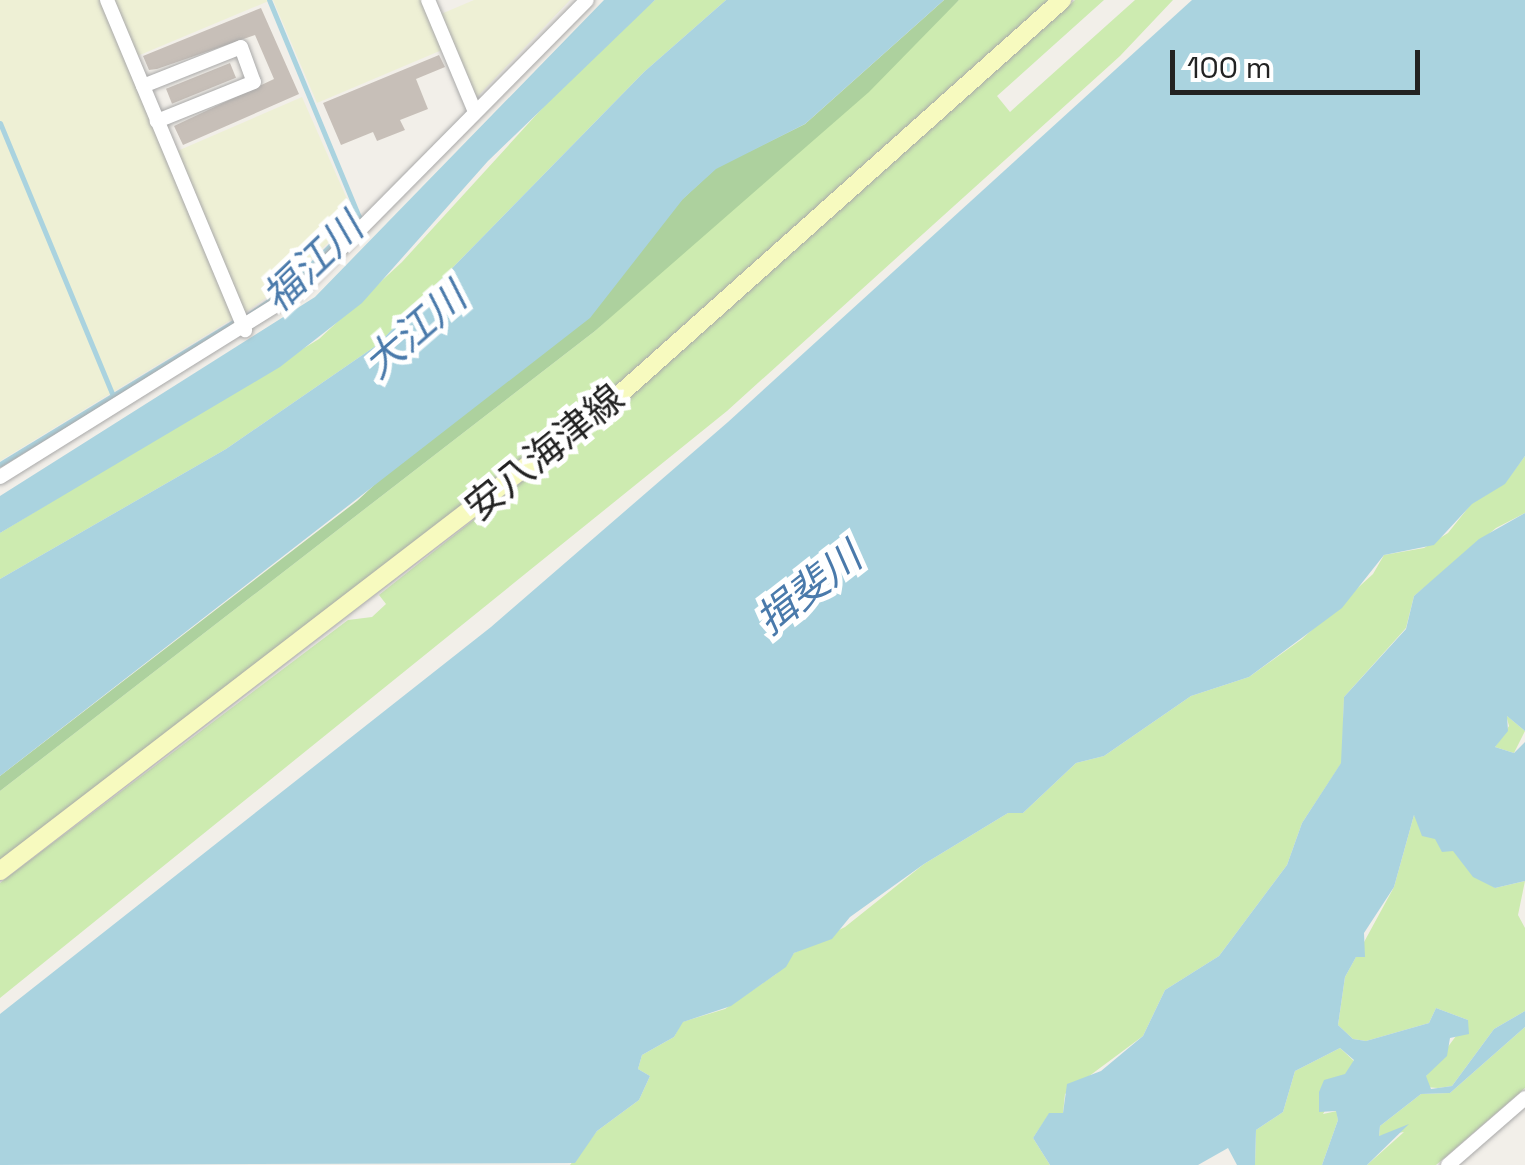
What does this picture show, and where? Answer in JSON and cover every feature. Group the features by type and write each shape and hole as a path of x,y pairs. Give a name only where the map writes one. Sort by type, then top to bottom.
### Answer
{"main road":[{"name":"安八海津線","path":"0,871 618,395 1062,0"}],"street":[{"path":"106,0 245,330"},
{"path":"428,0 475,112"},
{"path":"0,477 245,330 333,260 587,0"},
{"path":"143,86 240,47 254,82 157,121"},
{"path":"1448,1165 1525,1098"}],"green space":[{"path":"0,0 100,0 234,318 0,461"},
{"path":"111,0 271,0 135,57"},
{"path":"273,0 422,0 442,50 317,103"},
{"path":"474,0 570,0 477,97 441,14"},
{"path":"655,0 726,0 644,72 377,345 226,449 0,579 0,533 319,339 402,262 590,56"},
{"path":"944,0 959,0 869,92 595,331 0,791 0,776 357,501 716,168 805,124"},
{"path":"959,0 1051,0 613,388 0,860 0,791 595,331"},
{"path":"1075,0 1104,0 997,96 1010,112 1135,0 1173,0 1120,56 727,411 0,998 0,883 348,620 372,617 386,604 379,595 622,402"},
{"path":"302,97 355,217 283,286 243,314 175,152"},
{"path":"1525,456 1525,513 1496,528 1414,596 1406,628 1344,697 1342,762 1302,823 1287,865 1219,956 1165,990 1143,1036 1065,1094 1063,1113 1049,1114 1033,1138 1050,1165 570,1165 597,1131 639,1100 650,1076 638,1069 642,1055 674,1037 682,1022 725,1009 776,974 794,953 845,927 924,864 1008,813 1023,813 1076,763 1104,756 1191,696 1249,677 1302,639 1373,574 1384,555 1424,548 1448,533 1472,503 1504,484"},
{"path":"1506,715 1525,731 1514,753 1495,747 1509,726"},
{"path":"1414,815 1495,888 1525,881 1518,915 1525,928 1525,1011 1494,1029 1452,1086 1438,1088 1425,1087 1426,1076 1468,1020 1436,1008 1429,1023 1366,1041 1353,1039 1338,1025 1345,977 1394,887"},
{"path":"1525,1027 1525,1088 1436,1165 1367,1165 1404,1132 1379,1136 1380,1126 1421,1094 1450,1093"},
{"path":"1340,1048 1354,1061 1323,1114 1337,1111 1338,1120 1322,1165 1255,1165 1256,1130 1283,1112 1295,1071"}],"water":[{"path":"604,0 655,0 488,161 362,303 280,367 0,533 0,496 315,297"},
{"name":"大江川","path":"726,0 944,0 805,124 716,169 683,199 590,318 0,776 0,579 226,449 377,345 644,72"},
{"name":"揖斐川","path":"1192,0 1525,0 1525,456 1505,484 1472,504 1434,545 1384,555 1342,608 1249,677 1191,696 1104,756 1076,763 1023,813 1008,813 924,864 850,917 832,939 794,953 786,967 731,1006 683,1022 674,1037 642,1055 638,1069 650,1076 639,1100 597,1131 575,1163 0,1165 0,1014 491,627 728,422"},
{"path":"1525,513 1525,731 1507,716 1508,731 1495,747 1514,753 1525,742 1525,881 1495,888 1473,877 1453,851 1442,852 1435,839 1422,836 1414,815 1394,887 1364,933 1365,957 1356,957 1345,977 1338,1025 1353,1039 1366,1041 1429,1023 1436,1008 1468,1020 1469,1034 1450,1038 1447,1056 1426,1076 1431,1089 1452,1086 1494,1029 1525,1011 1525,1027 1450,1093 1421,1094 1380,1126 1379,1136 1409,1124 1367,1165 1322,1165 1338,1120 1336,1111 1319,1112 1319,1092 1324,1080 1345,1074 1354,1060 1340,1048 1295,1071 1283,1112 1256,1130 1255,1165 1237,1165 1228,1148 1198,1165 1050,1165 1033,1138 1049,1113 1063,1113 1067,1084 1101,1071 1143,1036 1165,990 1219,956 1287,865 1302,823 1341,763 1344,697 1406,629 1414,596 1479,539"}],"building":[{"path":"261,8 299,94 183,145 174,126 274,79 255,35 157,69 149,70 143,56"},
{"path":"439,55 445,67 416,79 428,109 400,120 405,130 377,141 373,132 341,145 323,103"},
{"path":"230,63 236,78 172,104 166,89"}],"waterway":[{"name":"福江川","path":"248,315 286,289 359,217 269,0"},
{"path":"0,123 114,398"},
{"path":"0,464 234,322"}]}
